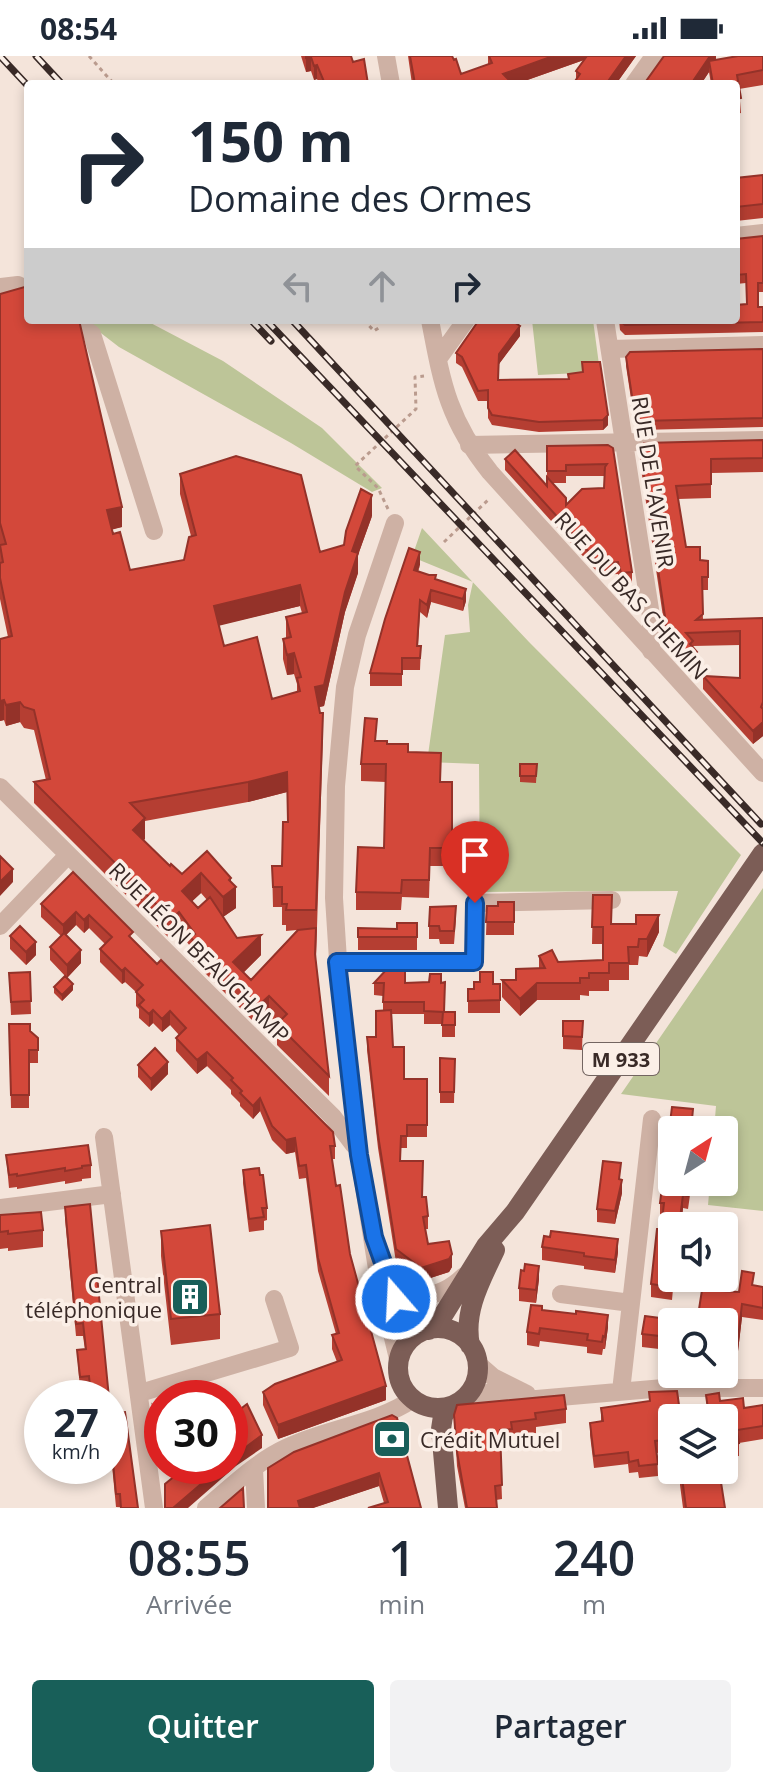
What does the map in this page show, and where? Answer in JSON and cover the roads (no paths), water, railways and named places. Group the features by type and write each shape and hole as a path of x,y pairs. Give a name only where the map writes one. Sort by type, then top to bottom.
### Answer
{"main road":[{"name":"M 933","path":"428,1330 442,1317 469,1272 515,1212 758,860"},
{"name":"M 933","path":"474,1354 468,1334 470,1310 515,1212"},
{"path":"428,1330 454,1332 474,1354 476,1381 443,1416 441,1429 446,1498 399,1363 407,1344 428,1330"},
{"path":"411,1396 433,1408 457,1402"}],"street":[{"path":"386,56 390,80"},
{"path":"637,80 654,56"},
{"path":"740,236 763,233"},
{"path":"0,287 18,285 24,288"},
{"path":"78,324 92,334 154,531"},
{"name":"RUE DU BAS CHEMIN","path":"431,324 446,397 469,445 763,773"},
{"path":"438,359 463,324"},
{"name":"RUE DE L'AVENIR","path":"606,324 651,616 651,651"},
{"path":"610,349 763,345"},
{"path":"469,445 763,440"},
{"path":"395,523 357,635 345,687 336,786 334,853 337,962 359,1155 378,1275 399,1363"},
{"name":"RUE LÉON BEAUCHAMP","path":"0,787 333,1117 349,1136 359,1155"},
{"path":"0,926 68,855"},
{"path":"337,962 474,962 475,903 612,900"},
{"path":"621,1391 652,1119"},
{"path":"104,1137 154,1508"},
{"path":"0,1208 112,1194"},
{"path":"374,1237 403,1313 411,1322 428,1330"},
{"path":"389,1279 408,1293 426,1297 446,1291 469,1272"},
{"path":"561,1294 631,1303"},
{"path":"140,1393 290,1348 274,1299"},
{"path":"474,1354 500,1381 541,1398"},
{"path":"457,1402 487,1393 519,1399 621,1391 763,1388"},
{"path":"206,1508 274,1454 372,1419 411,1396"},
{"path":"254,1469 256,1508"}],"railway":[{"path":"0,56 24,82"},
{"path":"36,56 58,80"},
{"path":"255,324 271,341"},
{"path":"270,324 763,843"},
{"path":"296,324 761,824"}],"place":[{"name":"Central téléphonique","path":"190,1297"},
{"name":"Crédit Mutuel","path":"392,1439"}]}
